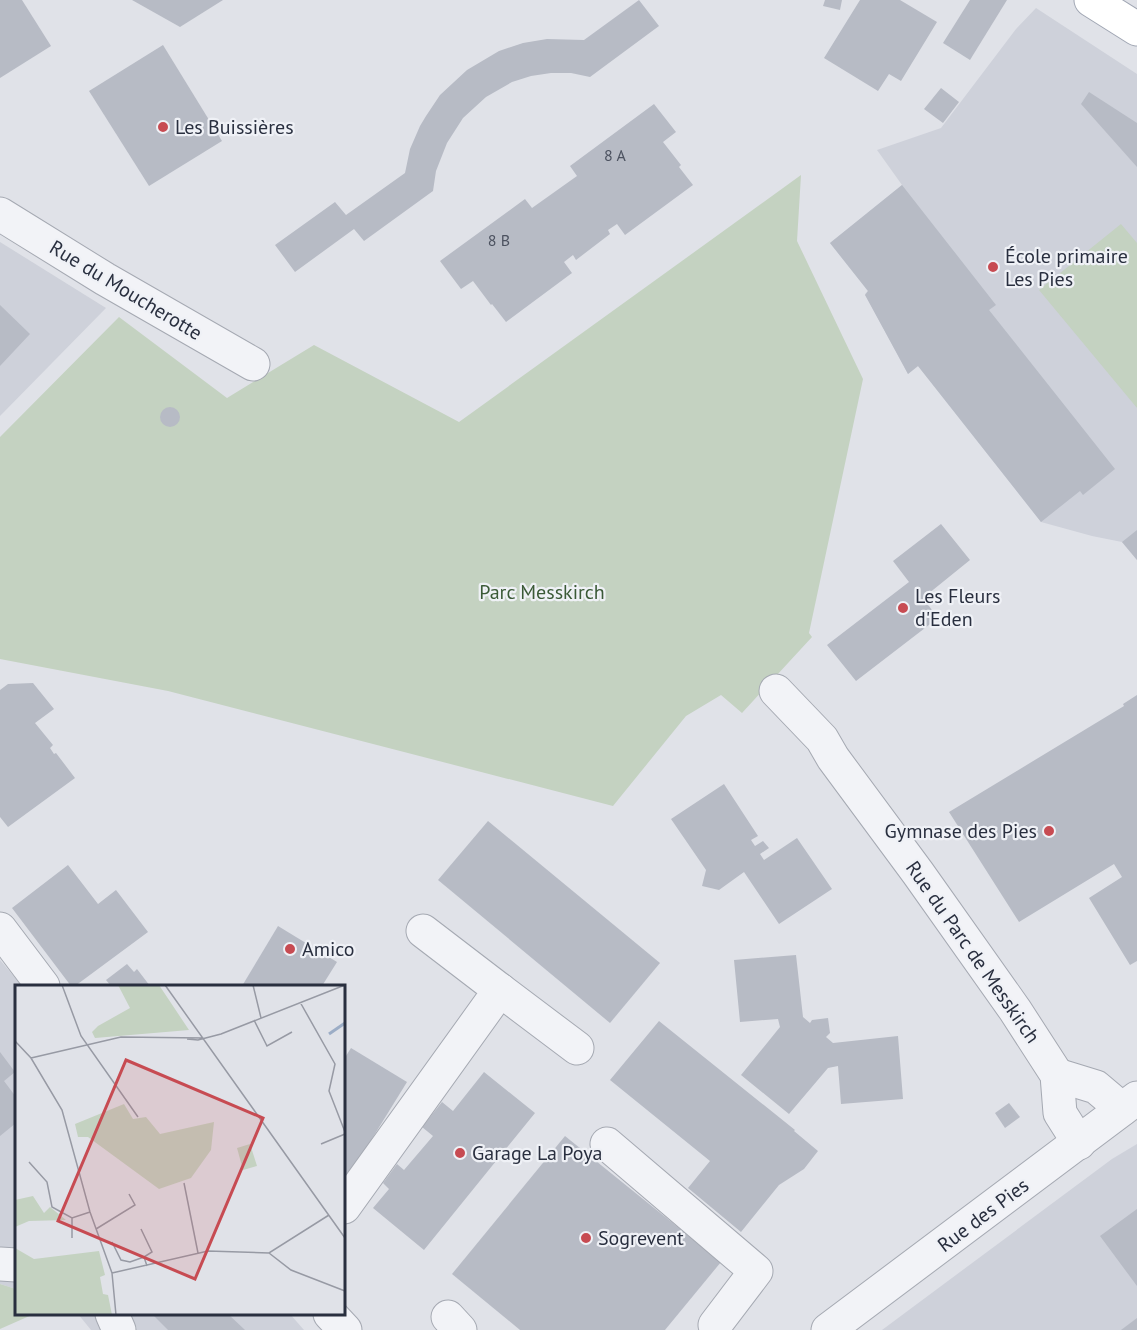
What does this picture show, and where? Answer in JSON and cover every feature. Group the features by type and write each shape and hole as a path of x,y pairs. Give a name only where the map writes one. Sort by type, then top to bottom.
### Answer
{"main road":[{"path":"1091,0 1137,28"}],"street":[{"name":"Rue du Moucherotte","path":"0,214 105,279 253,364"},
{"name":"Rue du Parc de Messkirch","path":"776,691 822,739 833,758 1015,1010 1057,1075 1060,1113 1079,1143"},
{"path":"0,929 42,985"},
{"path":"423,931 577,1048"},
{"path":"345,1206 500,990"},
{"path":"1057,1075 1096,1086 1130,1104"},
{"name":"Rue des Pies","path":"828,1330 1130,1104"},
{"path":"607,1144 756,1271 715,1328"},
{"path":"0,1264 15,1265"},
{"path":"112,1315 119,1330"},
{"path":"331,1315 345,1330"}],"shaded area":[{"name":"École primaire Les Pies","path":"1036,8 1137,74 1137,560 1122,542 1041,522 918,366 908,374 865,294 868,291 830,243 902,185 877,150 941,128 1016,29"},
{"path":"0,242 106,308 0,416"},
{"path":"0,960 21,985 15,985 15,1289 0,1284"},
{"path":"1137,1144 1137,1330 882,1330 1112,1159"},
{"path":"79,1315 291,1315 304,1330 91,1330"}],"green space":[{"name":"Parc Messkirch","path":"801,175 797,241 863,379 809,633 812,637 742,713 721,695 686,716 613,806 168,691 0,659 0,437 119,317 227,398 314,345 459,422"},
{"path":"1121,224 1137,243 1137,408 1039,290"},
{"path":"0,1284 15,1289 15,1315 32,1315 0,1329"}],"building":[{"path":"0,0 22,0 51,46 0,78"},
{"path":"132,0 223,0 180,27"},
{"path":"639,0 659,26 590,77 571,73 531,76 512,82 486,97 463,118 447,143 436,171 433,191 364,241 354,229 295,272 275,245 335,202 346,215 405,173 410,149 426,116 440,95 467,70 499,51 523,43 547,39 584,40"},
{"path":"825,0 842,0 840,10 823,6"},
{"path":"860,0 900,0 937,22 901,81 889,74 878,91 824,58"},
{"path":"970,0 1007,0 970,60 943,43"},
{"name":"Les Buissières","path":"163,45 222,141 149,186 89,91"},
{"path":"941,88 959,102 943,123 924,109"},
{"path":"1089,92 1137,123 1137,167 1081,104"},
{"path":"654,104 676,132 663,142 693,185 625,235 617,224 608,230 610,234 576,260 573,255 564,262 572,273 506,322 473,281 461,289 440,261 525,199 532,208 577,176 570,166"},
{"path":"902,185 996,305 989,310 1115,469 1083,495 1080,491 1041,522 918,366 908,374 865,295 868,291 830,243"},
{"path":"0,305 30,334 0,366"},
{"path":"170,407 177,410 180,417 177,424 170,427 163,424 160,417 163,410"},
{"name":"Les Fleurs d'Eden","path":"941,524 970,560 923,598 938,618 856,681 827,645 909,582 893,561"},
{"path":"1137,530 1137,560 1122,542"},
{"path":"33,683 54,709 35,723 53,745 50,748 54,754 56,753 75,778 8,827 0,817 0,690 8,684"},
{"name":"Gymnase des Pies","path":"1137,695 1137,961 1130,965 1089,898 1122,877 1114,864 1019,922 949,812 1124,706 1123,704"},
{"path":"724,784 758,836 751,840 755,846 763,841 769,848 760,854 764,860 797,838 832,889 779,924 744,872 719,890 702,886 706,870 671,819"},
{"path":"488,821 660,963 610,1023 438,880"},
{"path":"68,865 98,904 116,890 148,932 76,985 70,985 12,908"},
{"name":"Amico","path":"278,926 337,962 323,985 243,985"},
{"path":"796,955 803,1017 810,1023 812,1020 828,1018 830,1033 826,1037 833,1043 898,1036 903,1099 841,1104 838,1066 828,1068 789,1114 741,1075 780,1027 778,1019 740,1022 734,960"},
{"path":"127,964 134,972 137,969 149,985 110,985 106,980"},
{"path":"659,1021 818,1151 804,1169 779,1185 741,1232 688,1188 710,1161 610,1080"},
{"path":"351,1048 407,1082 345,1182 345,1057"},
{"path":"0,1052 15,1072 4,1081 15,1096 15,1124 0,1136"},
{"name":"Garage La Poya","path":"484,1072 535,1113 424,1250 373,1208 389,1189 383,1183 397,1164 404,1170 433,1136 422,1127 442,1102 453,1111"},
{"path":"1009,1103 1020,1117 1005,1128 995,1113"},
{"name":"Sogrevent","path":"565,1136 721,1262 665,1330 520,1330 452,1274"},
{"path":"1137,1209 1137,1286 1100,1236"},
{"path":"153,1315 229,1315 245,1330 168,1330"},
{"path":"1137,1318 1137,1330 1121,1330"}],"place":[{"name":"Les Buissières","path":"163,127"},
{"name":"École primaire Les Pies","path":"993,267"},
{"name":"Les Fleurs d'Eden","path":"903,608"},
{"name":"Gymnase des Pies","path":"1049,831"},
{"name":"Amico","path":"290,949"},
{"name":"Garage La Poya","path":"460,1153"},
{"name":"Sogrevent","path":"586,1238"}]}
